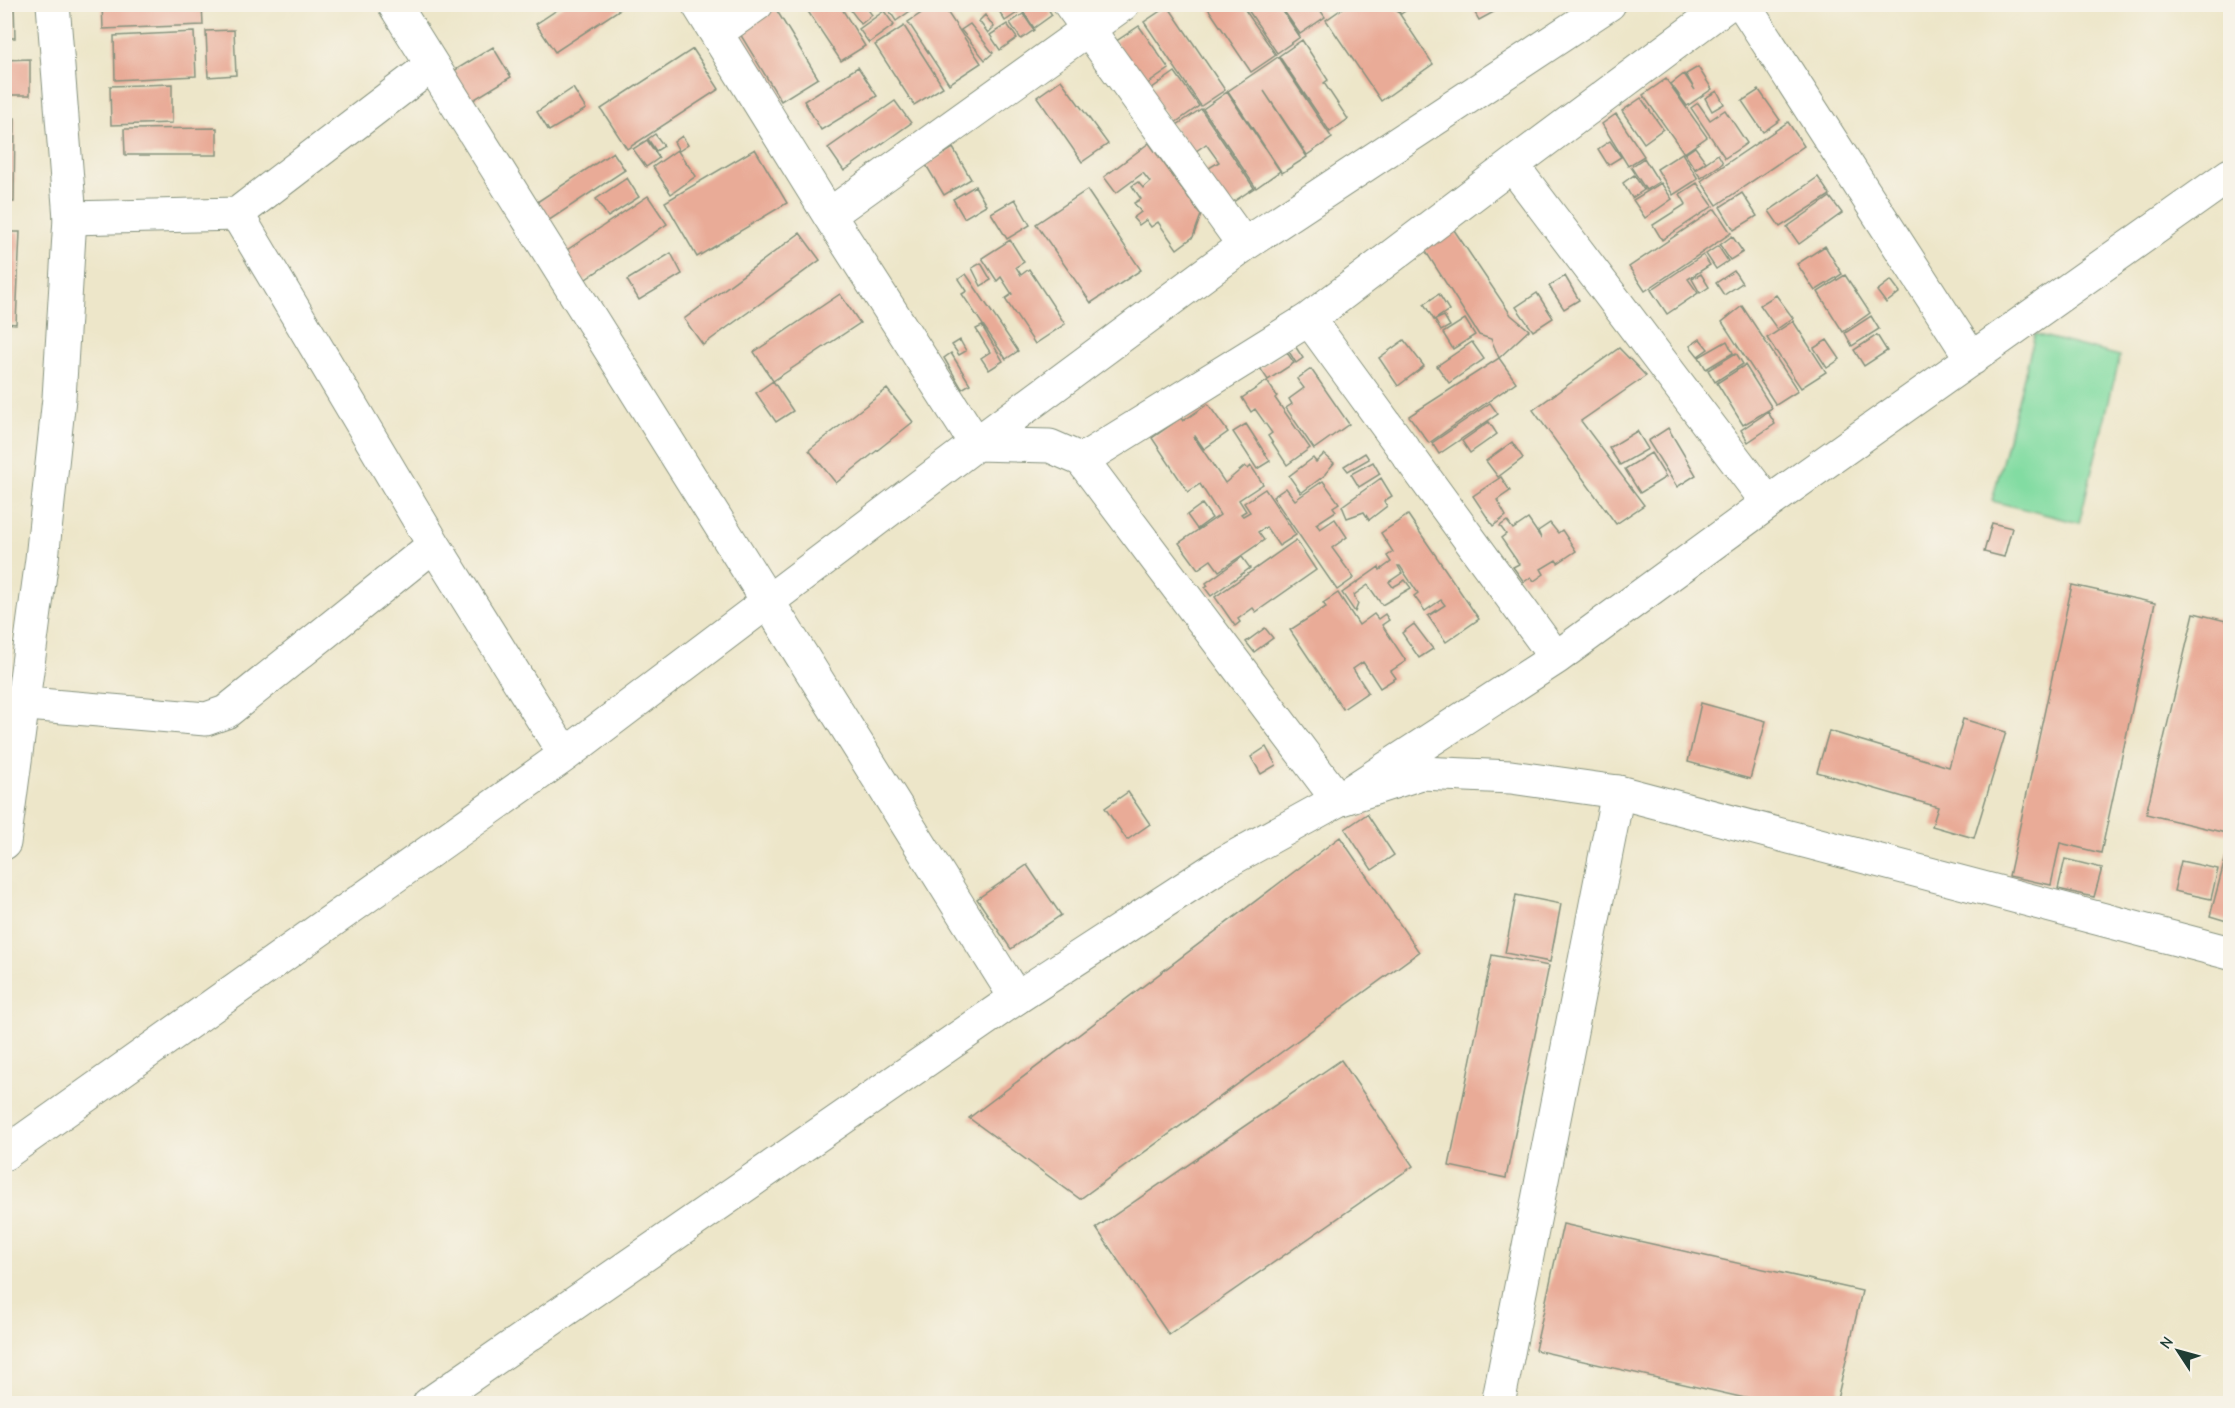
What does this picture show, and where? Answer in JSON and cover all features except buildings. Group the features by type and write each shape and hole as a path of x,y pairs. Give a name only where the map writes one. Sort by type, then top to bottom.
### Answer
{"street":[{"path":"4,843 14,703 59,398 70,218 53,4"},
{"path":"394,4 1016,998"},
{"path":"698,4 828,215 976,444"},
{"path":"716,33 757,4"},
{"path":"828,215 1079,17 1123,4"},
{"path":"4,1154 565,755 976,444 1244,245 1609,4"},
{"path":"1082,460 1309,319 1728,4"},
{"path":"1743,4 1972,359"},
{"path":"1079,17 1244,245"},
{"path":"70,218 237,214 432,65"},
{"path":"1512,165 1768,503"},
{"path":"429,1404 1016,998 1222,864 1338,800 1556,658 1768,503 2230,175"},
{"path":"237,214 434,545 565,755"},
{"path":"1309,319 1556,658"},
{"path":"976,444 1050,446 1082,460 1338,800"},
{"path":"14,703 206,719 226,712 434,545"},
{"path":"1338,800 1421,773 1511,777 1618,792 2230,953"},
{"path":"1498,1404 1618,792"}],"green space":[{"path":"2035,334 2120,356 2079,523 1992,501"}]}
